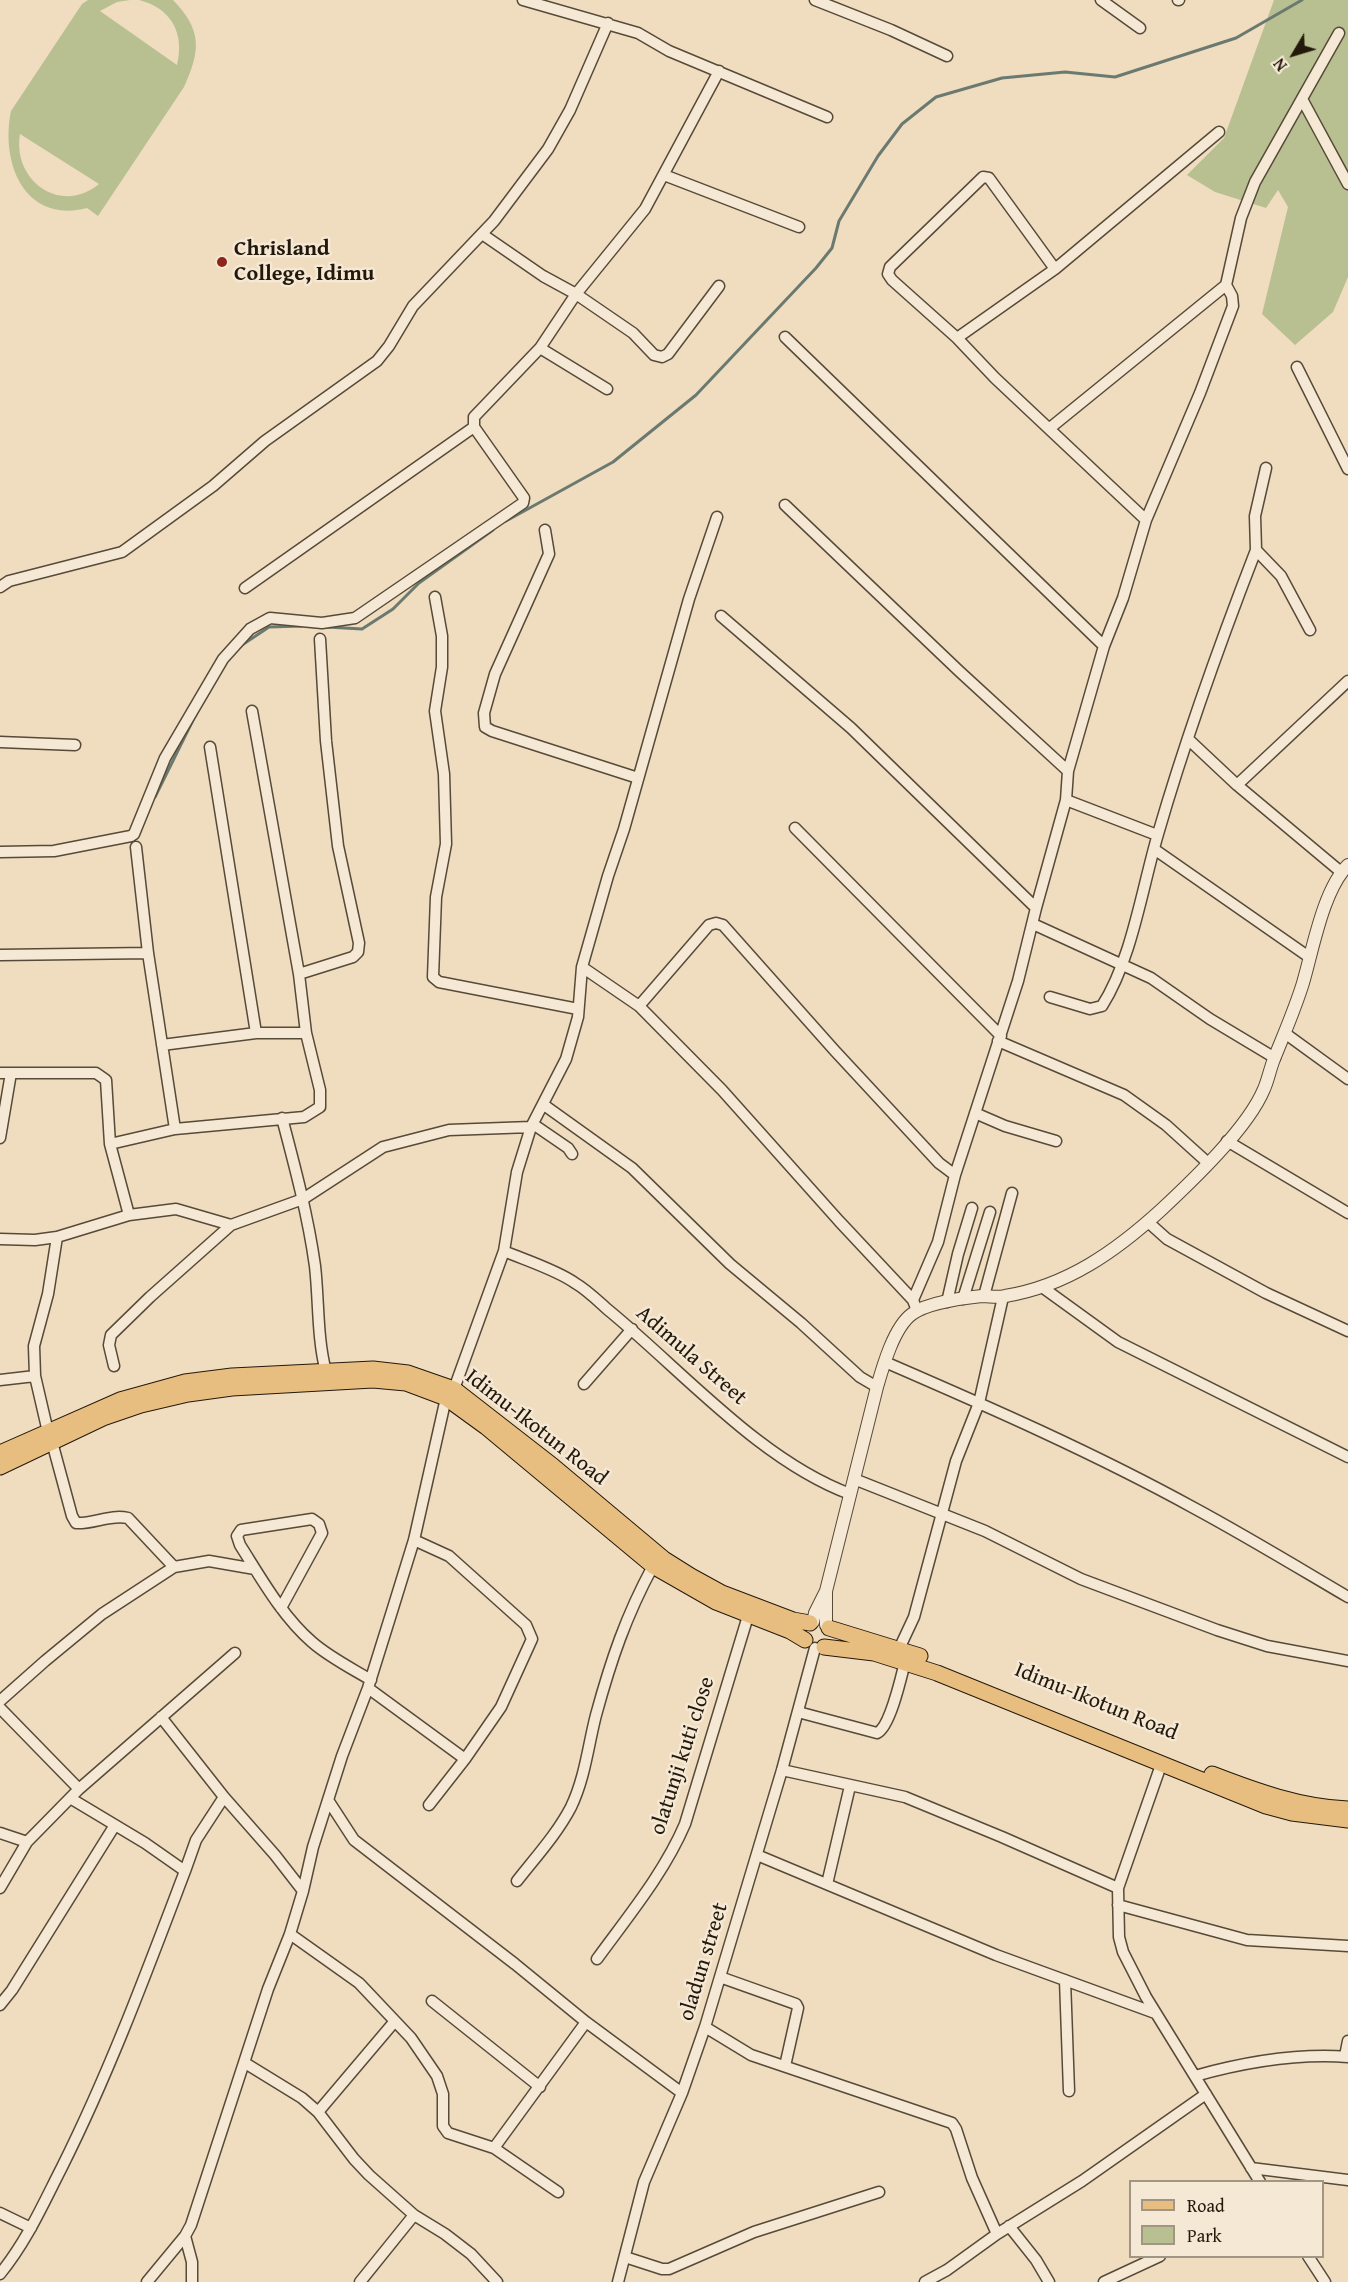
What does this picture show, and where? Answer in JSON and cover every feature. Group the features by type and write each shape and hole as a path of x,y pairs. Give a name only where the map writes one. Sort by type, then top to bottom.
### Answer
{"main road":[{"name":"Idimu-Ikotun Road","path":"0,1467 50,1437 120,1400 185,1382 232,1376 373,1369 408,1372 450,1394 553,1466 664,1559 722,1593 793,1620 820,1624 902,1656 969,1674 1257,1792 1307,1804 1348,1809"},
{"name":"Idimu-Ikotun Road","path":"0,1453 141,1405 188,1394 232,1388 373,1380 406,1383 450,1394 486,1427 653,1566 716,1602 790,1631 815,1645 902,1656"},
{"path":"820,1624 830,1641 815,1645 805,1629 820,1624"},
{"path":"902,1656 1250,1801 1280,1811 1348,1820"}],"street":[{"path":"523,0 638,33 669,51 827,117"},
{"path":"815,0 891,30 947,56"},
{"path":"1101,0 1140,28"},
{"path":"0,586 9,580 122,552 204,492 265,441 377,361 389,346 413,306 495,221 548,149 570,110 608,23"},
{"path":"1050,428 1226,285 1241,218 1255,182 1339,33"},
{"path":"0,852 54,851 134,834 165,758 223,659 250,629 270,618 322,623 355,618 523,503 524,498 474,427 474,417 540,348 576,294 645,209 719,72"},
{"path":"1302,99 1348,184"},
{"path":"957,338 1055,268 1219,132"},
{"path":"664,175 799,227"},
{"path":"1055,268 989,178 983,177 890,267 888,274 957,338 994,378 1146,520"},
{"path":"482,234 543,276 576,294 633,333 654,355 662,357 668,354 719,286"},
{"path":"820,1624 826,1591 877,1387 885,1362 904,1322 915,1305 938,1242 955,1175 1018,981 1066,800 1068,771 1104,646 1123,598 1146,520 1200,393 1233,306 1232,296 1226,285"},
{"path":"784,337 1104,646"},
{"path":"540,348 607,389"},
{"path":"1297,367 1348,469"},
{"path":"245,588 474,427"},
{"path":"1050,997 1090,1009 1102,1006 1122,964 1157,835 1188,739 1219,646 1256,550 1255,516 1266,468"},
{"path":"785,505 1068,771"},
{"path":"147,2282 185,2236 268,1989 290,1934 313,1847 342,1756 370,1684 414,1540 450,1394 504,1251 517,1172 532,1126 566,1059 578,1017 582,968 689,600 717,517"},
{"path":"545,530 549,554 495,674 484,713 486,727 492,731 638,778"},
{"path":"1256,550 1281,576 1310,630"},
{"path":"435,597 442,636 442,668 435,711 444,774 446,844 436,897 433,978 439,982 578,1009"},
{"path":"721,616 851,728 1036,908"},
{"path":"299,974 352,957 358,952 359,943 338,846 326,741 320,639"},
{"path":"1237,785 1348,681"},
{"path":"110,1144 175,1129 304,1117 320,1107 320,1090 306,1033 299,974 252,711"},
{"path":"915,1305 984,1296 1003,1297 1042,1287 1099,1260 1148,1222 1208,1163 1250,1113 1264,1090 1286,1034 1326,906 1345,869 1237,785 1188,739"},
{"path":"0,742 75,745"},
{"path":"210,747 256,1033"},
{"path":"1066,800 1157,835"},
{"path":"795,828 999,1038 1124,1095 1166,1125 1208,1163"},
{"path":"136,847 148,953 175,1129"},
{"path":"1154,849 1309,957"},
{"path":"639,1006 709,925 716,922 723,925 834,1051 939,1163 955,1175"},
{"path":"1033,924 1151,978 1210,1019 1275,1058"},
{"path":"0,955 148,953"},
{"path":"582,968 639,1006 722,1090 915,1305"},
{"path":"162,1045 256,1033 306,1033"},
{"path":"1286,1034 1348,1079"},
{"path":"0,1138 5,1073 96,1073 101,1075 106,1080 110,1144 129,1215"},
{"path":"544,1105 632,1168 730,1264 861,1377 877,1387"},
{"path":"975,1113 1005,1126 1056,1141"},
{"path":"282,1118 303,1199 315,1268 326,1372"},
{"path":"114,1366 109,1345 111,1335 150,1297 231,1226 303,1199 383,1147 449,1130 532,1126 568,1148 572,1154"},
{"path":"1227,1141 1348,1213"},
{"path":"984,1296 1012,1193"},
{"path":"947,1302 972,1208"},
{"path":"0,1239 35,1240 57,1237 129,1215 176,1209 231,1226"},
{"path":"963,1299 990,1212"},
{"path":"1148,1222 1167,1239 1187,1250 1266,1293 1348,1331"},
{"path":"57,1237 48,1294 34,1347 35,1376 72,1516 76,1522 84,1523 118,1516 128,1518 174,1567"},
{"name":"Adimula Street","path":"504,1251 574,1282 632,1329 735,1421 792,1465 822,1484 850,1494"},
{"path":"1042,1287 1118,1342 1348,1457"},
{"path":"798,1712 877,1733 884,1728 893,1704 902,1656 956,1461 979,1403 1003,1297"},
{"path":"584,1384 632,1329"},
{"path":"885,1362 1034,1427 1193,1507 1348,1597"},
{"path":"0,1380 35,1376"},
{"path":"854,1479 1007,1541 1081,1579 1217,1630 1267,1646 1348,1661"},
{"path":"281,1608 321,1533 319,1524 312,1519 241,1530 237,1536 255,1569 281,1608 311,1642 370,1684 465,1759"},
{"path":"414,1540 448,1556 526,1625 532,1639 501,1707 429,1805"},
{"path":"0,1701 102,1614 174,1567 209,1561 255,1569"},
{"path":"517,1881 571,1807 584,1771 592,1731 615,1647 633,1604 653,1566"},
{"name":"olatunji kuti close","path":"597,1959 667,1863 677,1843 685,1824 748,1616"},
{"name":"oladun street","path":"618,2282 645,2182 682,2093 705,2027 782,1770 815,1645"},
{"path":"0,1888 27,1842 79,1789 235,1653"},
{"path":"0,1708 79,1789"},
{"path":"161,1717 303,1891"},
{"path":"1161,1765 1118,1888 1119,1937 1123,1952 1155,2013 1259,2180"},
{"path":"782,1770 905,1797 1118,1888"},
{"path":"827,1884 850,1786"},
{"path":"0,2274 17,2253 31,2228 76,2138 134,2006 196,1840 224,1797"},
{"path":"70,1798 185,1871"},
{"path":"328,1800 354,1840 515,1964 586,2022 682,2093"},
{"path":"0,2005 12,1990 115,1825"},
{"path":"0,1833 27,1842"},
{"path":"757,1855 996,1955 1155,2013"},
{"path":"1118,1905 1247,1940 1348,1946"},
{"path":"290,1934 348,1973 371,1994 411,2038 437,2076 442,2094 443,2127 448,2133 494,2148 558,2192"},
{"path":"720,1977 796,2004 798,2008 785,2066"},
{"path":"1065,1980 1069,2091"},
{"path":"432,2001 540,2087"},
{"path":"318,2112 395,2021"},
{"path":"494,2148 586,2022"},
{"path":"705,2027 743,2051 952,2123 972,2178 997,2234"},
{"path":"1195,2076 1254,2062 1346,2056 1348,2041"},
{"path":"245,2063 294,2093 318,2112 354,2159 414,2215 445,2234 471,2254 497,2282"},
{"path":"925,2282 947,2270 1009,2226 1082,2181 1206,2094"},
{"path":"1251,2168 1348,2180"},
{"path":"625,2257 662,2269 669,2269 754,2232 879,2192"},
{"path":"0,2213 31,2228"},
{"path":"360,2282 414,2215"},
{"path":"1009,2226 1036,2260 1049,2282"},
{"path":"185,2236 192,2262 192,2282"},
{"path":"1104,2282 1156,2258"},
{"path":"1309,2258 1320,2280"}],"green space":[{"path":"88,0 130,0 117,2 100,11 177,65 179,42 173,24 160,9 139,0 173,0 189,21 196,41 194,62 184,87 98,216 87,208 66,211 48,207 33,199 22,186 14,170 10,151 11,111 82,4","holes":["20,134 99,184 84,193 69,196 55,194 42,188 23,166 19,151"]},
{"path":"1274,0 1348,0 1348,277 1333,312 1295,345 1262,314 1288,207 1278,190 1266,208 1215,192 1187,175 1224,138"}],"waterway":[{"path":"506,521 613,462 696,395 816,268 832,248 839,221 878,156 902,124 936,97 1002,78 1065,72 1115,77 1236,38 1302,0"},
{"path":"327,627 362,629 393,609 419,583 493,530"},
{"path":"242,645 269,627 302,626"},
{"path":"155,797 196,714"}],"place":[{"name":"Chrisland College, Idimu","path":"222,262"}]}
